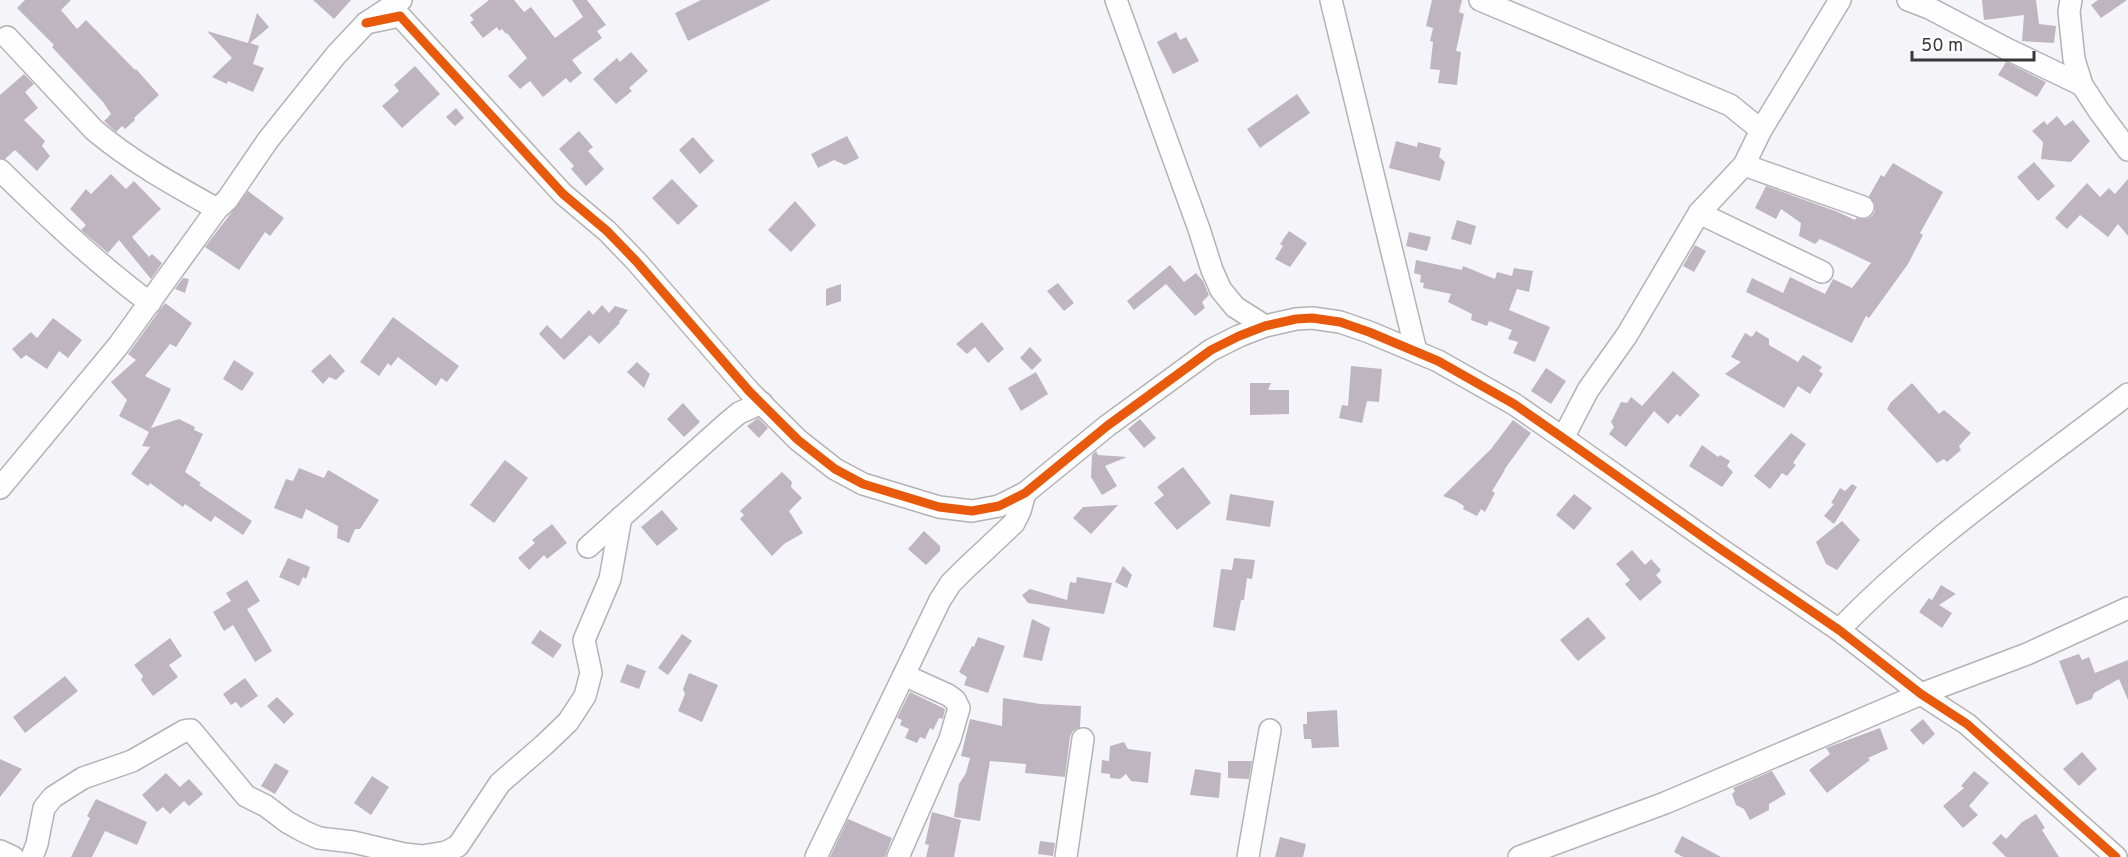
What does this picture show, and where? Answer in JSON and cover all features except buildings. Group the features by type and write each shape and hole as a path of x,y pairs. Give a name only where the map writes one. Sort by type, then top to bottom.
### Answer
{"street":[{"path":"1116,0 1221,290 1236,307 1265,326"},
{"path":"1331,0 1416,351"},
{"path":"1480,0 1730,105 1761,130"},
{"path":"1563,438 1588,390 1627,335 1699,213 1744,165 1761,130 1840,0"},
{"path":"1908,0 1929,8 2082,85"},
{"path":"2071,0 2069,12 2074,59 2082,85 2128,150"},
{"path":"0,488 118,346 217,209 227,200 268,140 303,96 366,23 401,5 563,194 607,231 636,261 762,404 798,440 835,469 862,484 939,507 972,511 999,506 1025,493 1107,426 1210,350 1265,326 1296,319 1312,318 1340,322 1438,361 1514,405 1563,438 1839,630 1921,694 1967,724 2116,857"},
{"path":"7,37 94,130 151,172 217,209"},
{"path":"1744,165 1863,207"},
{"path":"0,170 55,223 125,285 150,303"},
{"path":"1699,213 1822,272"},
{"path":"1839,630 1922,553 2012,480 2128,394"},
{"path":"588,547 739,413 762,404"},
{"path":"816,857 940,600 951,583 1014,523 1025,493"},
{"path":"32,857 44,808 59,792 83,778 132,761 184,731 191,730 246,796 266,806 287,822 319,838 353,842 398,855 422,856 446,852 458,846 500,783 568,722 585,696 591,673 584,640 610,579 621,517"},
{"path":"1519,857 1665,803 1921,694 2027,654 2128,608"},
{"path":"898,857 950,739 959,708 948,695 904,675"},
{"path":"1248,857 1270,730"},
{"path":"1066,857 1083,739"},
{"path":"0,851 13,857"}],"cycle path":[{"path":"366,23 400,16 563,194 607,231 636,261 749,391 798,440 835,469 863,484 939,507 972,511 999,506 1025,493 1107,426 1211,350 1265,326 1296,319 1312,318 1340,322 1438,361 1514,404 1839,630 1921,694 1967,724 2116,857"}]}
